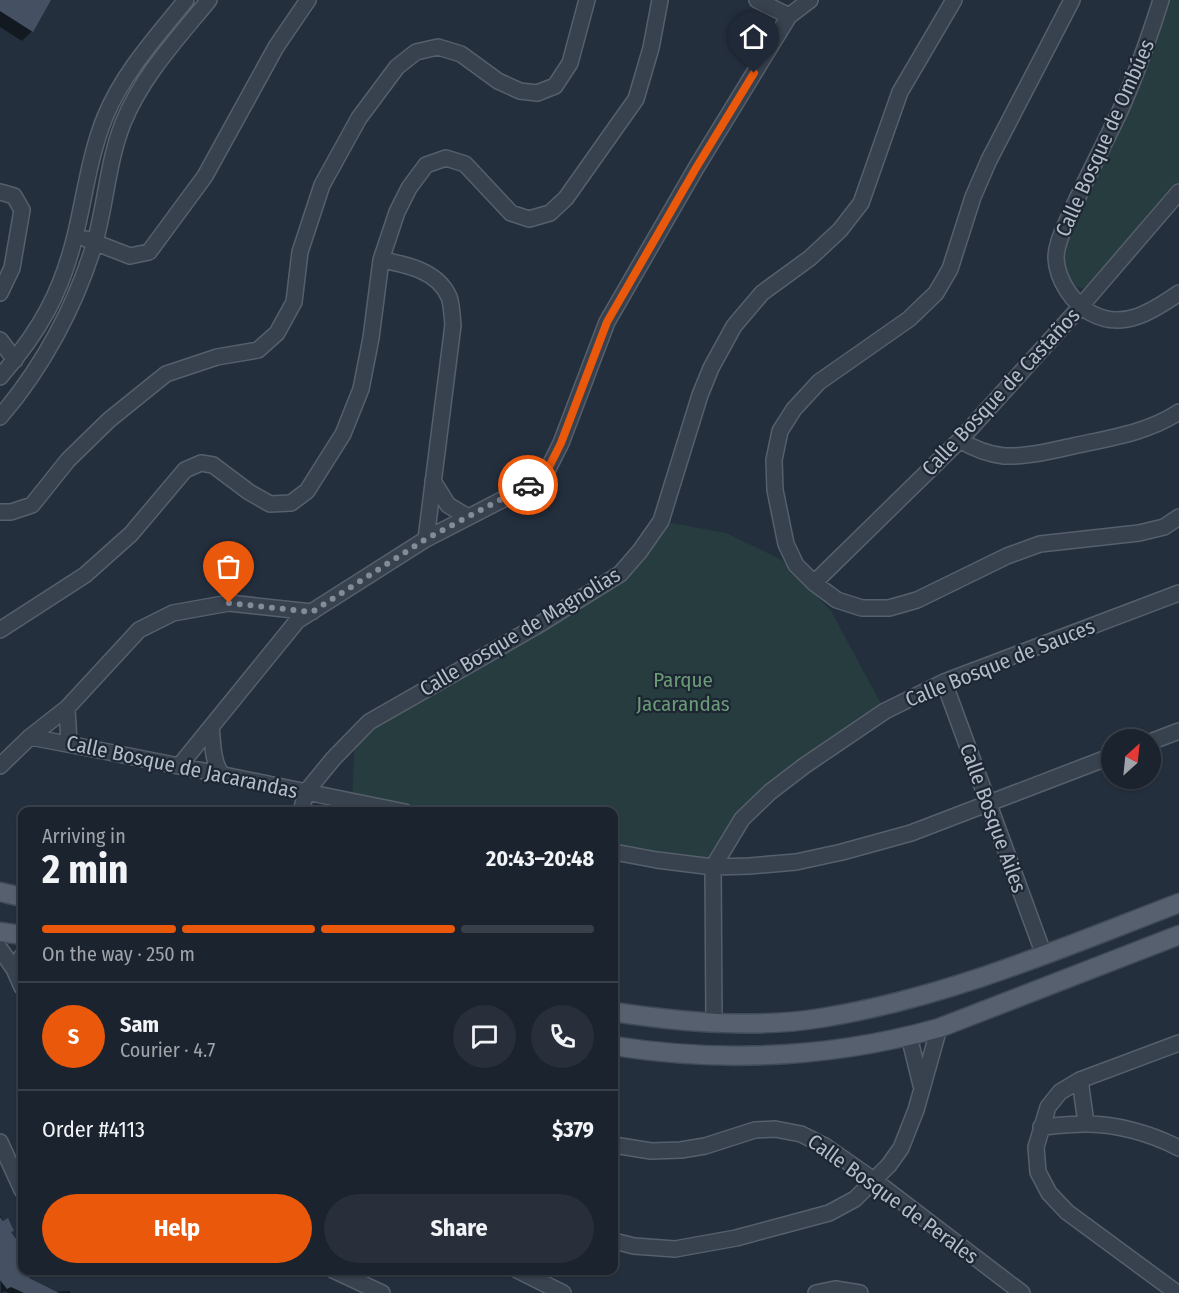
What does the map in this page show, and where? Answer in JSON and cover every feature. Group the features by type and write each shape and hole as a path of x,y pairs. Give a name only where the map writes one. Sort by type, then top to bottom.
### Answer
{"main road":[{"path":"0,892 18,896"},
{"path":"618,1013 714,1022 764,1023 819,1018 884,1006 954,987 1179,903"},
{"path":"0,932 18,934"},
{"path":"618,1047 683,1055 761,1057 909,1036 939,1028 1179,935"}],"street":[{"path":"0,376 15,360 43,321 58,289 76,235 91,160 112,101 139,59 186,0"},
{"path":"0,417 41,362 75,295 94,242 114,152 131,106 149,75 209,0"},
{"path":"76,235 130,256 149,252 205,176 276,47 308,0"},
{"path":"0,512 11,512 32,505 68,460 109,420 166,374 217,357 258,350 277,333 294,302 300,252 322,185 359,118 397,67 416,52 438,47 461,54 498,81 520,91 537,93 555,86 570,63 587,0"},
{"path":"0,630 84,575 131,534 185,470 193,466 201,463 213,465 249,492 270,504 291,503 307,491 343,434 361,389 371,339 381,260 397,212 426,165 446,158 465,164 512,213 529,219 550,213 566,198 636,99 651,48 660,0"},
{"path":"757,0 789,16"},
{"path":"181,765 297,621 426,539 525,488 549,467 561,443 607,322 696,168 789,16 810,0"},
{"name":"Calle Bosque de Magnolias","path":"302,807 306,792 333,759 369,722 534,627 620,574 640,551 661,521 700,395 711,368 734,326 762,293 810,258 840,230 861,203 900,92 954,0"},
{"path":"1072,0 989,160 973,197 950,269 936,293 909,319 819,382 794,408 780,431 774,459 775,490 786,544 796,565 814,583 837,600 862,608 889,608 917,600 1007,556 1040,544 1139,533 1164,527 1179,517"},
{"name":"Calle Bosque de Ombúes","path":"1161,0 1120,111 1079,192 1057,248 1056,258 1059,274 1068,291 1081,306 1102,318 1119,321 1136,317 1154,311 1179,293"},
{"path":"0,192 14,196 22,210 12,268 0,293"},
{"name":"Calle Bosque de Castaños","path":"814,583 960,440 1081,306 1179,192"},
{"path":"381,260 404,264 423,271 441,284 450,298 453,325 426,539"},
{"path":"0,340 15,360"},
{"path":"960,440 986,453 1018,455 1120,436 1151,427 1179,412"},
{"path":"433,481 448,505 468,517"},
{"name":"Calle Bosque de Sauces","path":"713,867 742,819 770,792 885,711 944,682 1179,592"},
{"path":"0,766 30,736 67,708 139,630 173,613 229,603 312,612"},
{"path":"270,608 280,619 285,636"},
{"name":"Calle Bosque Ailes","path":"944,682 1044,955"},
{"path":"67,708 69,744"},
{"path":"211,727 214,754 221,773"},
{"path":"1161,738 1179,731"},
{"name":"Calle Bosque de Jacarandas","path":"30,736 380,807"},
{"path":"618,853 713,867 796,862 911,834 1101,760"},
{"path":"713,867 714,1022"},
{"path":"0,949 18,963"},
{"path":"618,1242 634,1246 675,1249 736,1238 829,1213 855,1199 875,1181 901,1148 916,1110 921,1085 939,1028"},
{"path":"909,1036 921,1085"},
{"path":"1177,1293 1067,1212 1049,1193 1038,1172 1036,1147 1048,1107 1060,1092 1080,1080 1179,1043"},
{"path":"1080,1080 1086,1123"},
{"path":"1041,1127 1086,1123 1125,1129 1165,1141 1179,1148"},
{"name":"Calle Bosque de Perales","path":"618,1146 651,1151 681,1150 705,1146 755,1130 775,1129 801,1134 825,1146 875,1181 1022,1293"},
{"path":"0,1142 18,1181"},
{"path":"344,1275 382,1293"},
{"path":"528,1275 563,1293"},
{"path":"816,1293 835,1288 860,1293"}],"green space":[{"path":"1165,0 1179,0 1179,184 1090,289 1082,288 1066,276 1061,249"},
{"name":"Parque Jacarandas","path":"661,521 726,533 782,560 831,611 885,711 766,796 713,867 618,853 618,807 381,807 352,801 355,736 620,574"}],"building":[{"path":"0,0 51,0 33,32 0,11"},
{"path":"0,1217 3,1221 8,1218 14,1231 11,1232 18,1242 18,1275 29,1275 29,1278 59,1293 24,1293 11,1287 7,1289 0,1280"}],"way so far":[{"path":"229,603 312,612 426,539 528,485"}],"route":[{"path":"528,485 549,467 561,443 607,322 754,73"}]}
